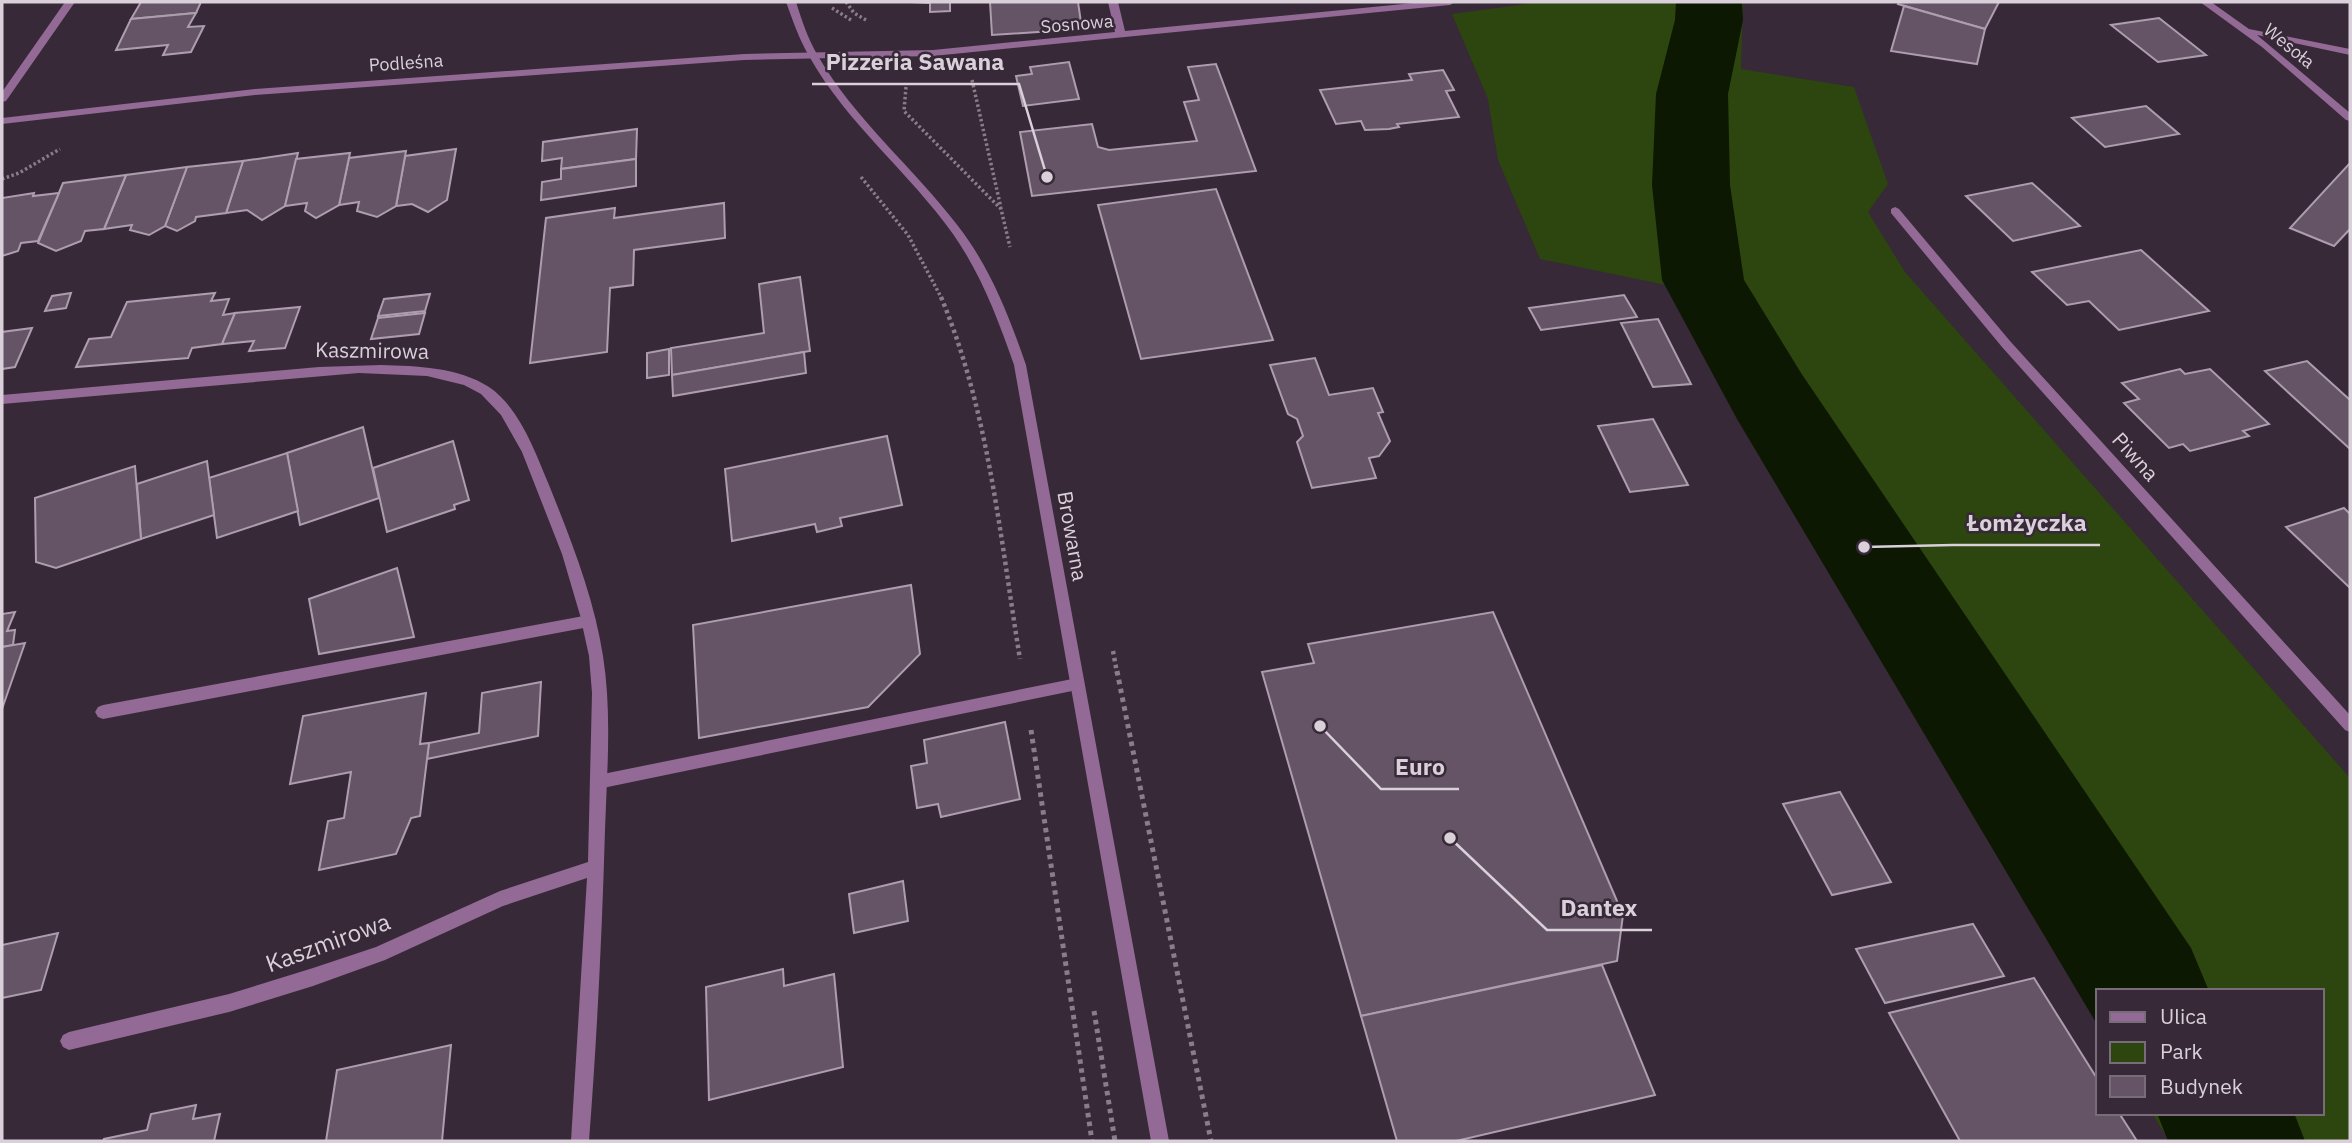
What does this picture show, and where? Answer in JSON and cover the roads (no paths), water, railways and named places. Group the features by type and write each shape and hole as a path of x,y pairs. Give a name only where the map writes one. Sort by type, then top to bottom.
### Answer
{"street":[{"path":"2,99 70,2"},
{"name":"Browarna","path":"792,2 799,27 814,55 855,116 912,175 957,231 996,301 1020,365 1160,1141"},
{"path":"1113,2 1121,35"},
{"name":"Sosnowa","path":"814,55 933,53 1450,2"},
{"name":"Wesoła","path":"2205,2 2244,29 2350,118"},
{"path":"2244,29 2350,52"},
{"name":"Podleśna","path":"2,121 256,92 744,57 814,55"},
{"name":"Piwna","path":"1895,211 2006,344 2350,725"},
{"name":"Kaszmirowa","path":"2,400 343,369 416,372 461,380 483,390 495,400 515,426 559,530 589,621 600,695 596,867 580,1141"},
{"path":"103,712 589,621"},
{"path":"598,782 1077,684"},
{"name":"Kaszmirowa","path":"69,1041 229,1003 313,977 379,954 500,899 596,867"}],"waterway":[{"path":"1709,2 1709,20 1692,94 1691,185 1703,280 1769,396 2146,989"},
{"path":"2223,1115 2239,1141"}],"place":[{"name":"Pizzeria Sawana","path":"1047,177"},
{"name":"Łomżyczka","path":"1864,547"},
{"name":"Euro","path":"1320,726"},
{"name":"Dantex","path":"1450,838"}]}
